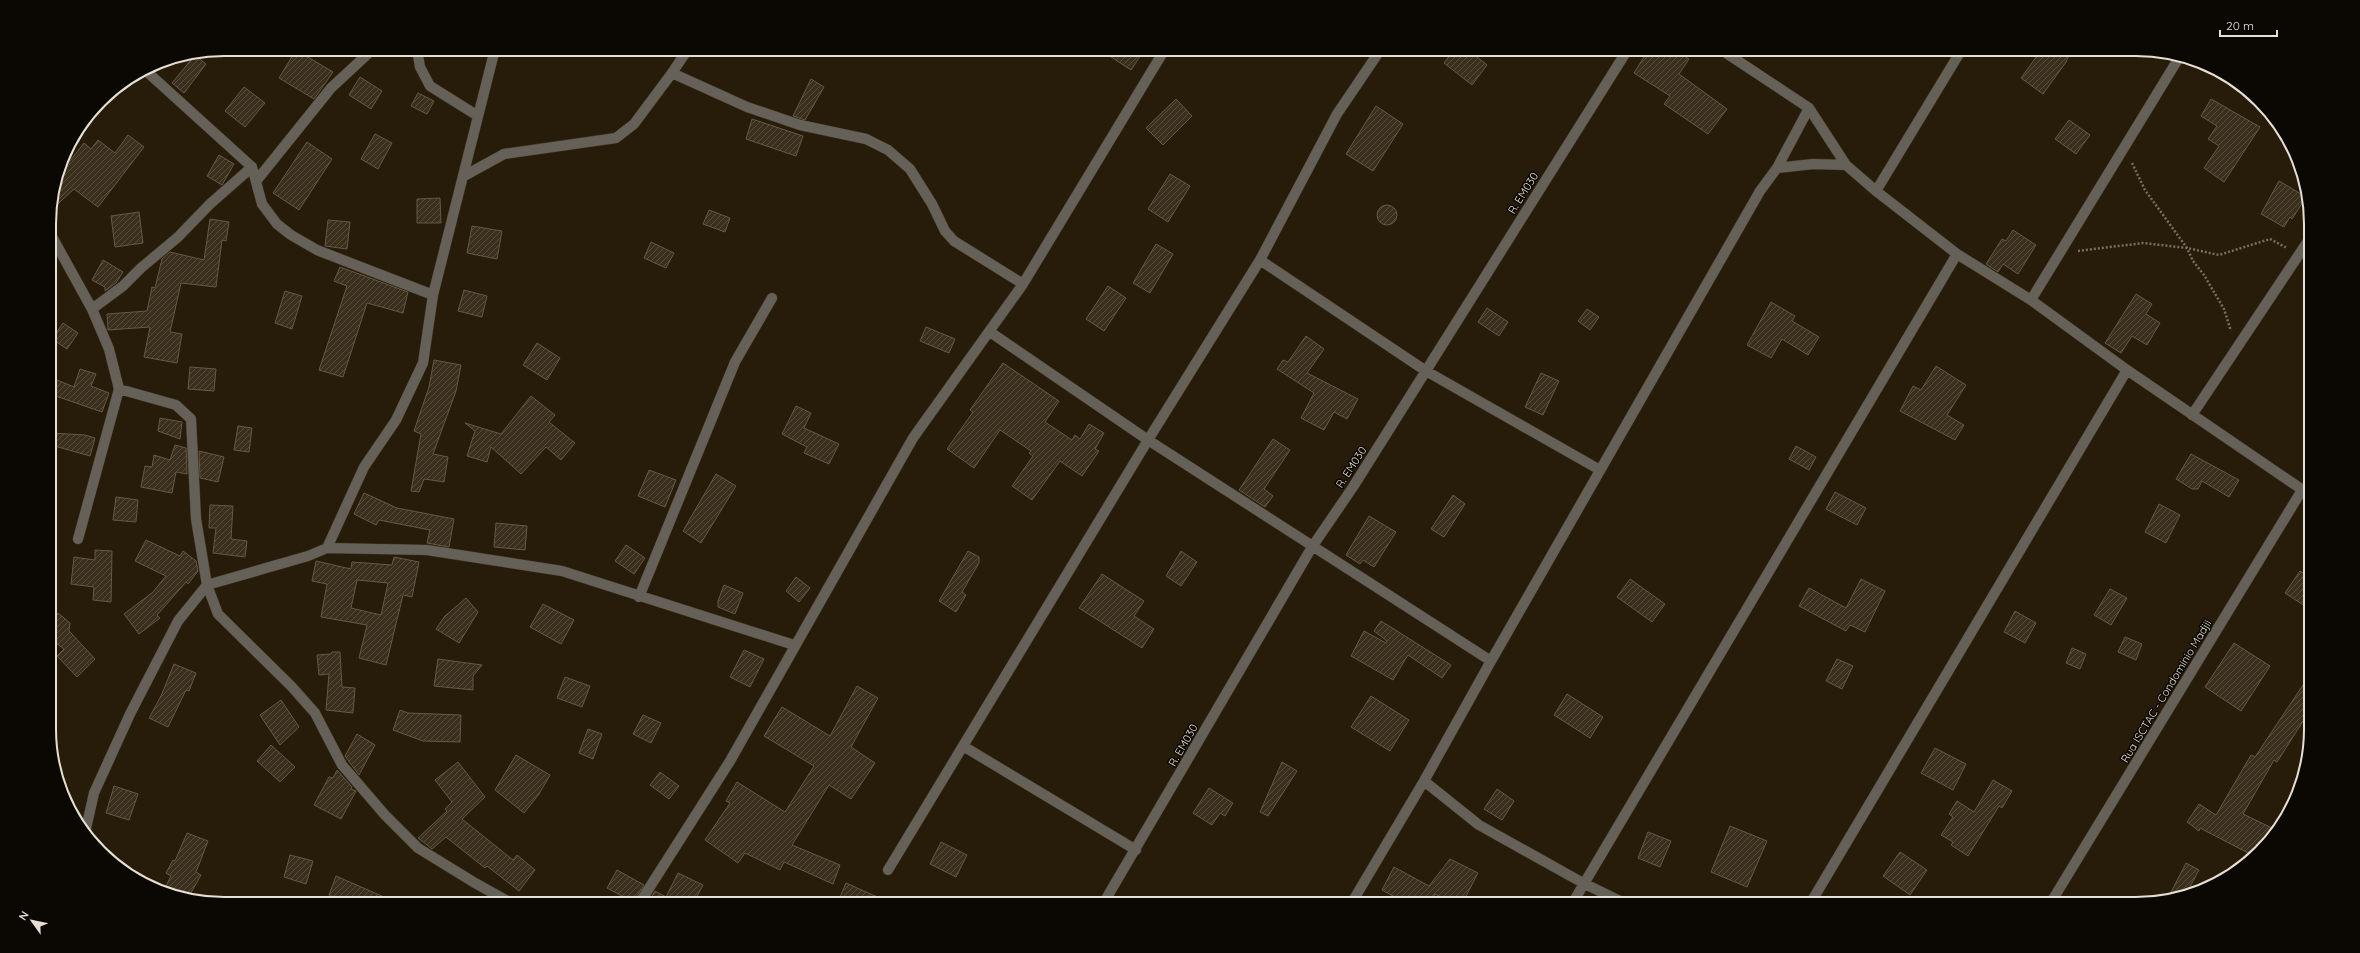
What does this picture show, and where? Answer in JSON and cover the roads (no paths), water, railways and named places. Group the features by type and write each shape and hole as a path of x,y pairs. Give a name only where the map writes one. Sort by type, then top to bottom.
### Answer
{"street":[{"path":"257,180 331,88 366,56"},
{"path":"418,56 420,67 430,86 478,116"},
{"path":"327,548 364,467 396,420 423,363 433,295 456,197 464,176 493,56"},
{"path":"464,176 504,154 616,138 634,124 683,56"},
{"path":"643,897 730,761 794,645 913,438 990,332 1022,284 1161,56"},
{"path":"888,870 1148,440 1260,260 1337,114 1376,56"},
{"name":"R. EM030","path":"1108,897 1312,547 1353,487 1624,56"},
{"path":"1731,56 1809,108 1846,165 1876,191 1957,254 2031,300 2127,370 2304,492"},
{"path":"1876,191 1958,56"},
{"path":"2031,300 2177,61"},
{"path":"672,73 747,107 800,125 866,138 888,150 910,169 932,204 944,231 954,241 1022,284"},
{"path":"148,74 252,167 257,180 262,204 277,224 291,236 317,250 433,295"},
{"path":"1355,897 1424,781 1760,191 1777,168 1809,108"},
{"path":"1777,168 1813,164 1846,165"},
{"path":"92,309 123,286 141,268 178,237 210,204 252,167"},
{"path":"56,243 92,309 109,349 119,389 78,539"},
{"path":"2192,415 2304,247"},
{"path":"1576,897 1957,254"},
{"path":"1260,260 1426,371 1600,470"},
{"path":"639,597 735,362 772,298"},
{"path":"990,332 1148,440 1491,661"},
{"path":"1814,897 2127,370"},
{"path":"119,389 176,405 190,419 196,519 207,585 218,614 292,687 315,713 342,765 385,815 418,848 500,897"},
{"name":"Rua ISCTAC - Condominio Madjii","path":"2054,897 2304,496"},
{"path":"87,825 94,793 130,714 178,620 207,585 308,556 327,548 427,550 562,571 639,597 794,645"},
{"path":"963,746 1136,850"},
{"path":"1424,781 1479,825 1583,883 1612,897"}]}
